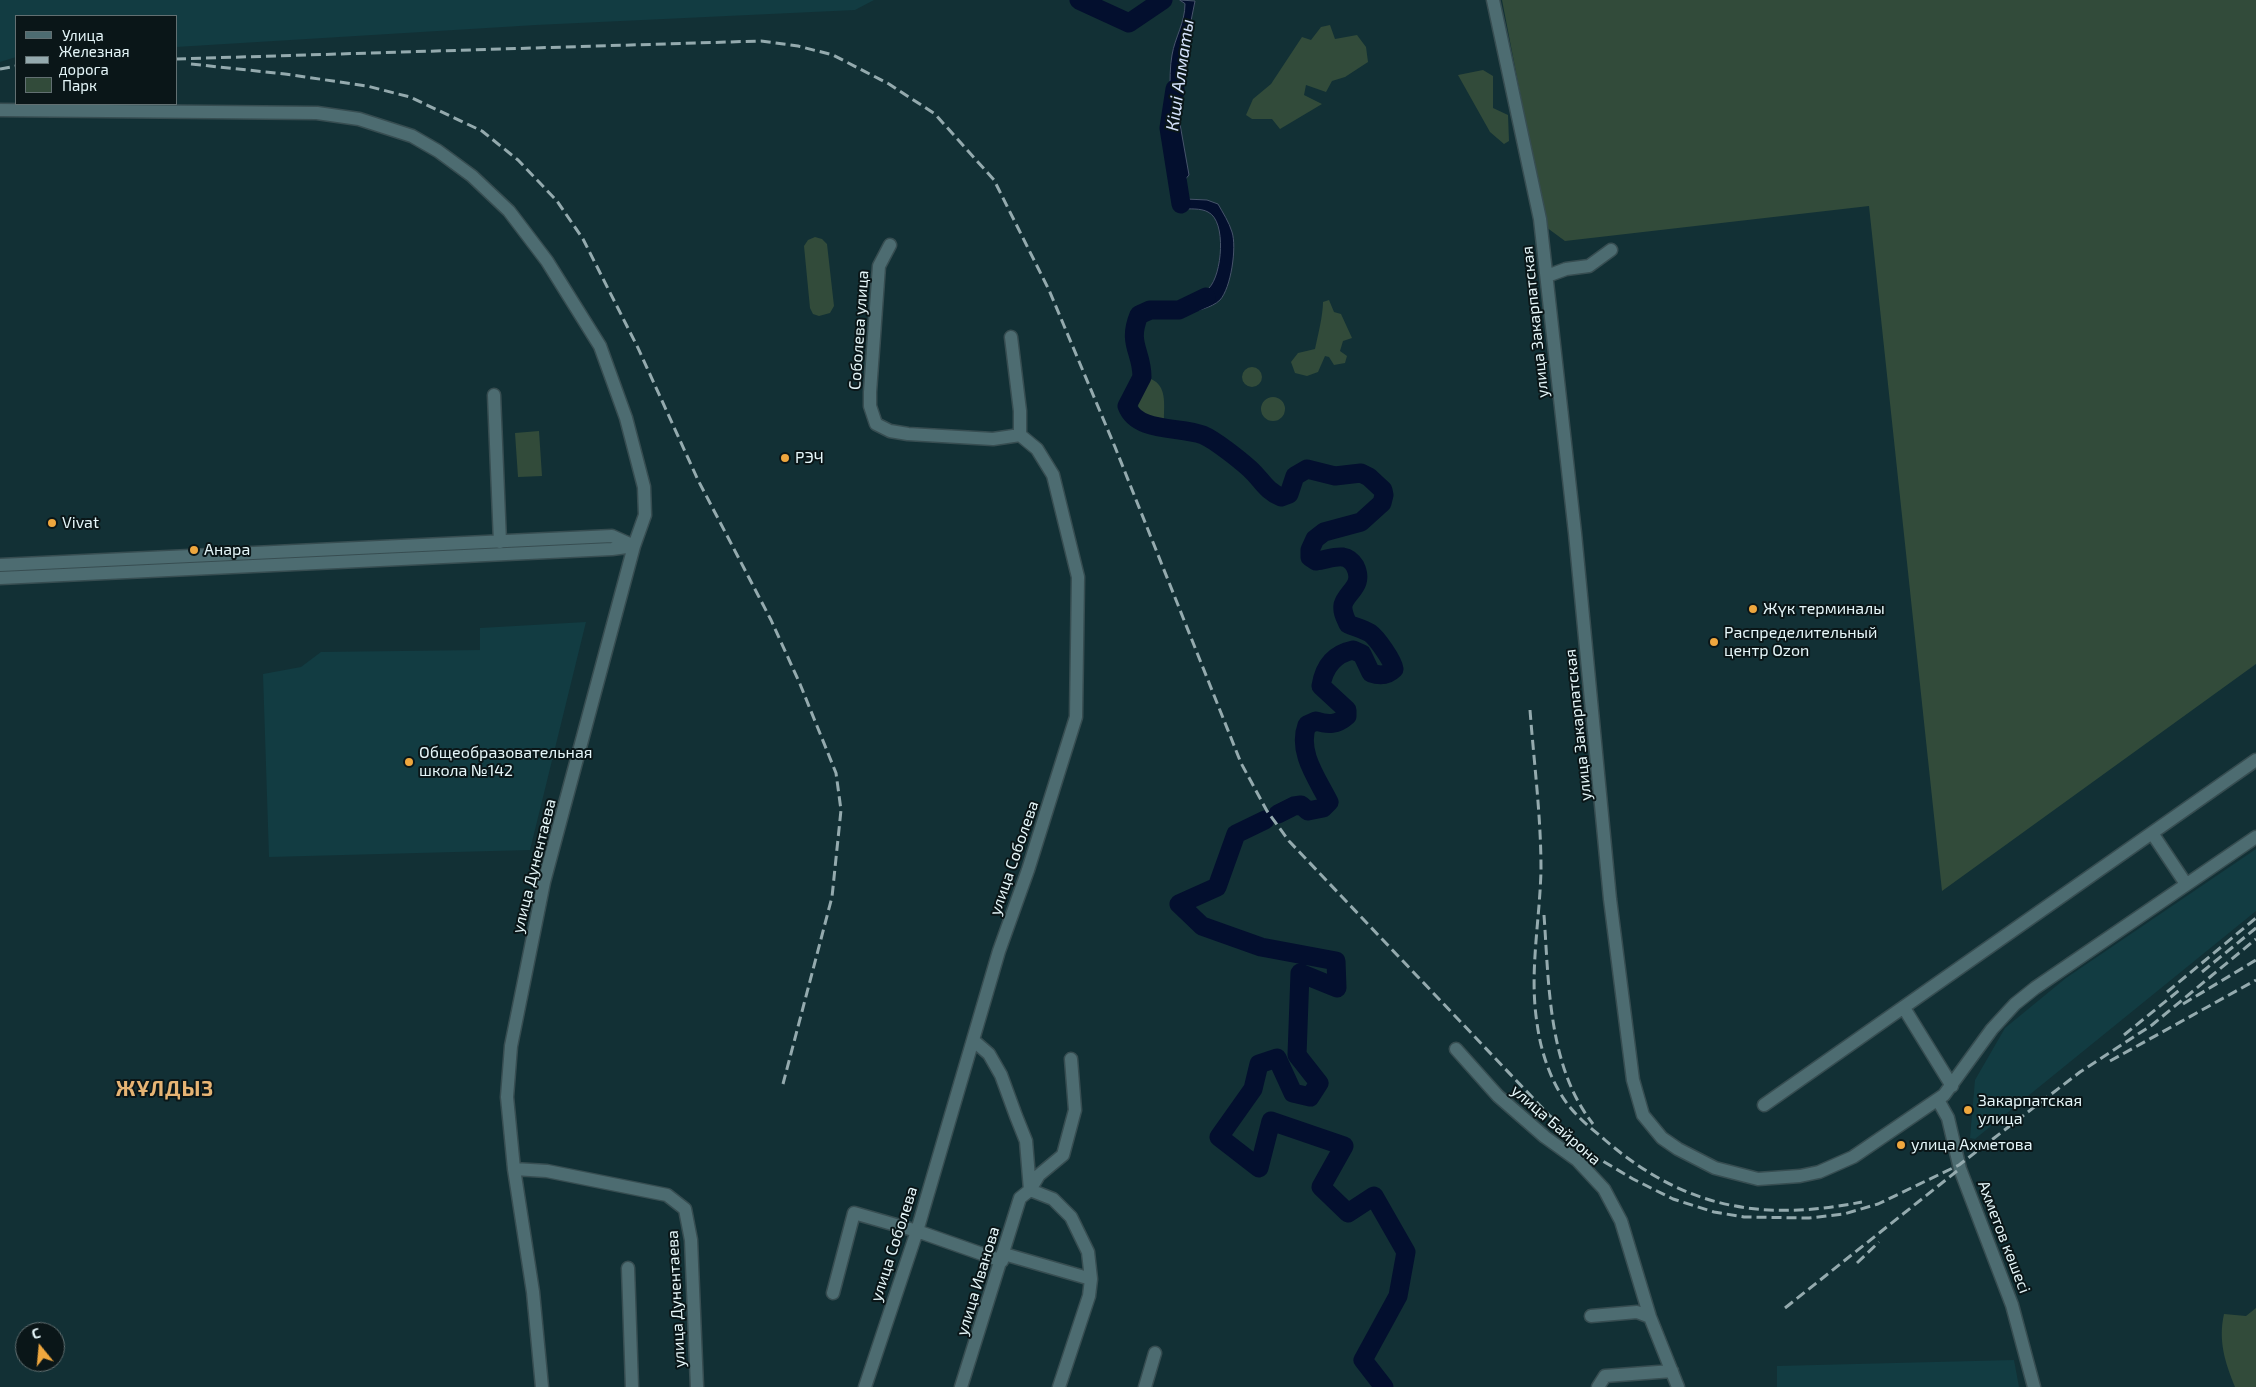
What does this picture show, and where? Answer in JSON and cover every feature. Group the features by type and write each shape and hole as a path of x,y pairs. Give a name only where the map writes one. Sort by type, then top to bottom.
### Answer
{"street":[{"name":"улица Закарпатская","path":"1493,0 1540,219 1575,533 1610,899 1633,1080 1638,1102 1643,1114 1662,1138 1702,1162 1738,1175 1758,1179 1779,1179 1800,1176 1837,1165 1901,1126 1938,1100"},
{"name":"улица Дунентаева","path":"0,110 317,113 368,122 412,136 438,150 472,176 509,211 547,261 600,346 626,418 644,488 645,515 634,546 546,874 510,1046 507,1097 514,1169 533,1292 542,1387"},
{"name":"Соболева улица","path":"890,245 879,266 878,275 870,392 870,406 876,424 890,432 908,434 993,439 1020,435"},
{"path":"1547,276 1566,269 1589,266 1611,250"},
{"path":"1011,337 1020,411 1020,435"},
{"path":"494,395 500,542"},
{"name":"улица Соболева","path":"865,1387 917,1231 999,950 1028,870 1076,718 1078,577 1053,475 1037,448 1020,435"},
{"path":"0,565 612,536 634,546"},
{"path":"0,578 593,550 634,546"},
{"path":"1764,1105 2256,760"},
{"path":"2152,833 2186,884"},
{"path":"1938,1100 1952,1086 1992,1029 2015,1004 2256,837"},
{"path":"1904,1008 1952,1086"},
{"path":"974,1041 989,1054 1001,1075 1026,1141 1030,1190 1053,1199 1071,1217 1088,1252 1091,1279 1089,1296 1058,1387"},
{"name":"улица Байрона","path":"1456,1049 1498,1096 1544,1137 1577,1160 1604,1188 1621,1221 1650,1318 1678,1387"},
{"name":"улица Иванова","path":"961,1387 1003,1258 1020,1198 1030,1190 1039,1175 1063,1155 1075,1110 1071,1059"},
{"name":"Ахметов көшесі","path":"1938,1100 1948,1118 1960,1169 2012,1305 2034,1387"},
{"name":"улица Дунентаева","path":"514,1169 548,1171 667,1195 685,1209 691,1240 697,1387"},
{"path":"833,1293 854,1213 1003,1258 1091,1279"},
{"path":"628,1268 632,1387"},
{"path":"1591,1316 1637,1312 1650,1318"},
{"path":"1145,1387 1155,1352"},
{"path":"1598,1387 1605,1376 1672,1371"}],"shaded area":[{"path":"0,0 874,0 855,10 536,25 178,47 178,15 15,15 15,57 0,62"},
{"name":"Общеобразовательная школа №142","path":"586,622 530,850 269,857 263,674 301,667 321,652 480,650 480,628"},
{"path":"2256,849 2256,911 1975,1139 1970,1138 1975,1080 2005,1028 2066,978"},
{"path":"2014,1360 2019,1387 1777,1387 1777,1366"}],"green space":[{"path":"1502,0 2256,0 2256,664 1942,891 1869,206 1565,241 1546,227"},
{"path":"1330,25 1335,39 1357,35 1366,47 1368,62 1345,77 1332,81 1326,92 1306,85 1304,95 1322,104 1280,129 1272,119 1252,119 1246,115 1253,99 1271,84 1302,37 1311,40 1321,27"},
{"path":"1483,70 1493,76 1493,108 1508,115 1509,141 1504,144 1490,132 1458,75"},
{"path":"815,237 822,239 827,244 834,306 830,313 819,316 813,314 810,308 804,246 808,240"},
{"path":"1329,300 1334,312 1341,314 1352,338 1343,341 1340,351 1347,356 1345,363 1334,365 1329,357 1325,356 1318,372 1307,376 1295,373 1291,362 1298,353 1315,349 1323,302"},
{"path":"1252,367 1259,370 1262,377 1259,384 1252,387 1245,384 1242,377 1245,370"},
{"path":"1151,379 1160,386 1164,396 1164,419 1157,423 1146,420 1138,404 1139,394"},
{"path":"1273,397 1282,400 1285,409 1282,418 1273,421 1264,418 1261,409 1264,400"},
{"path":"539,431 542,476 518,477 515,433"},
{"path":"2256,1308 2256,1387 2235,1387 2228,1369 2222,1342 2224,1314 2246,1316"}],"water":[{"path":"1180,0 1195,1 1184,56 1180,124 1189,175 1182,183 1181,191 1186,199 1207,200 1218,204 1231,228 1234,247 1230,277 1220,300 1208,307 1184,314 1182,305 1203,293 1213,281 1219,261 1220,237 1214,217 1202,210 1181,209 1177,203 1175,193 1179,166 1173,136 1170,73 1173,48 1185,11 1185,4"}],"waterway":[{"name":"Кіші Алматы","path":"1079,0 1129,23 1163,0"},
{"name":"Кіші Алматы","path":"1175,89 1169,128 1181,204"},
{"name":"Кіші Алматы","path":"1206,297 1179,310 1150,310 1139,315 1134,333 1142,377 1127,406 1132,415 1149,425 1203,435 1240,461 1268,488 1281,497 1289,494 1295,476 1307,469 1335,476 1361,473 1369,477 1383,490 1384,495 1382,503 1361,522 1324,532 1315,539 1310,550 1310,557 1316,561 1343,557 1353,563 1358,579 1343,605 1345,617 1348,624 1373,636 1388,655 1394,669 1383,675 1371,673 1362,654 1353,650 1340,655 1331,662 1327,667 1321,686 1347,710 1347,716 1336,723 1328,724 1316,721 1307,725 1305,735 1306,755 1329,802 1323,808 1308,811 1301,805 1294,806 1278,814"},
{"name":"Кіші Алматы","path":"1265,820 1236,834 1217,887 1179,904 1202,926 1261,947 1336,961 1337,988 1300,973 1297,1055 1319,1083 1310,1097 1293,1093 1277,1058 1259,1064 1253,1089 1219,1137 1259,1168 1271,1121 1344,1146 1321,1187 1348,1213 1374,1196 1406,1252 1398,1296 1363,1360 1384,1387"}],"railway":[{"path":"178,59 761,41 798,46 833,55 889,84 935,114 994,180 1049,290 1115,447 1241,763 1267,811 1289,841 1549,1115 1596,1157 1633,1179 1673,1199 1714,1212 1744,1217 1809,1218 1844,1214 1878,1204 1959,1165 2080,1072 2152,1025 2256,939"},
{"path":"191,64 285,74 367,86 410,97 482,131 518,160 557,201 583,239 638,348 698,480 771,620 800,684 836,773 841,810 832,897 783,1084"},
{"path":"0,69 15,66"},
{"path":"1530,710 1541,849 1534,965 1535,1004 1539,1035 1545,1060 1555,1084 1569,1106 1583,1122 1635,1163 1664,1181 1694,1195 1725,1204 1757,1209 1825,1208 1862,1202"},
{"path":"1544,915 1547,969 1559,1051 1567,1077 1578,1101 1593,1124"},
{"path":"2167,992 2256,918"},
{"path":"2202,972 2256,928"},
{"path":"2183,1004 2256,960"},
{"path":"2110,1061 2256,980"},
{"path":"2124,1035 2182,988"},
{"path":"1785,1308 1957,1171"},
{"path":"1857,1263 1879,1242"}],"place":[{"name":"РЭЧ","path":"785,458"},
{"name":"Vivat","path":"52,523"},
{"name":"Анара","path":"194,550"},
{"name":"Жүк терминалы","path":"1753,609"},
{"name":"Распределительный центр Ozon","path":"1714,642"},
{"name":"Общеобразовательная школа №142","path":"409,762"},
{"name":"Закарпатская улица","path":"1968,1110"},
{"name":"улица Ахметова","path":"1901,1145"}],"district":[{"name":"ЖҰЛДЫЗ","path":"165,1089"}]}
